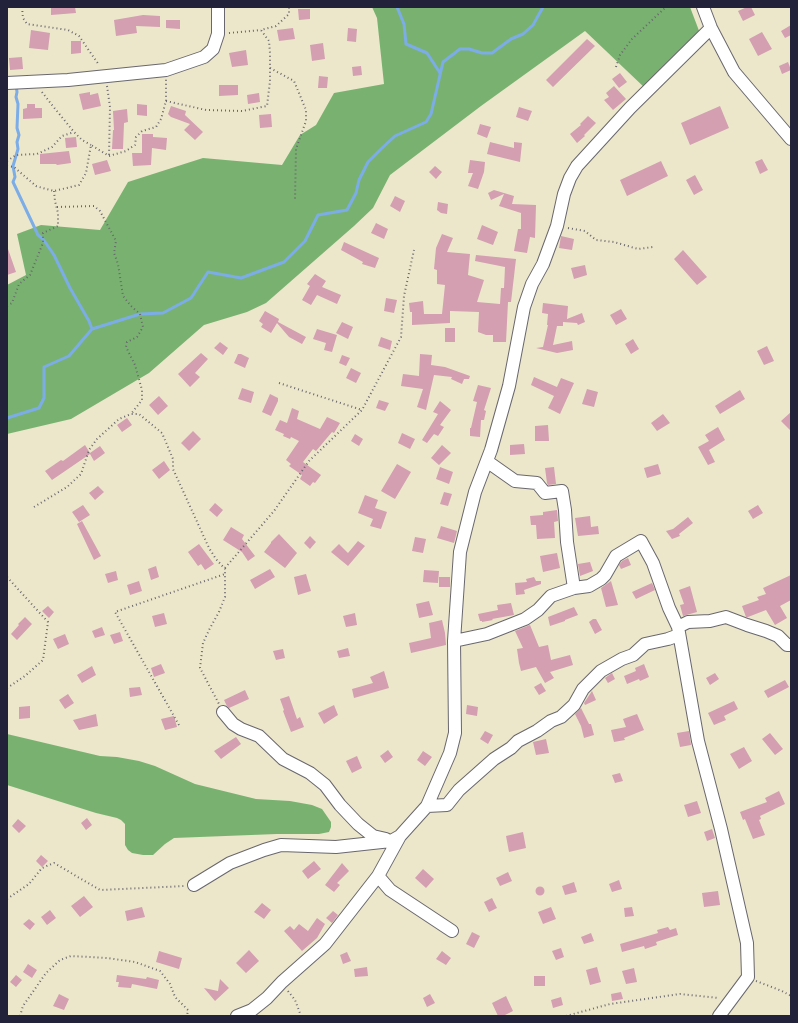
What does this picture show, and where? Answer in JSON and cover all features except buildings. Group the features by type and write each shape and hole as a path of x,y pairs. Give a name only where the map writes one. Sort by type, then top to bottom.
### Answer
{"street":[{"path":"7,83 89,79 166,70 204,58 213,49 218,34 218,7"},
{"path":"703,7 711,28 734,72 751,94 791,139"},
{"path":"237,1016 252,1010 268,998 282,982 325,944 378,876 396,839 428,806 450,752 455,733 454,641 460,552 475,492 488,462 509,386 524,307 532,284 543,264 557,226 564,194 570,178 577,166 630,108 711,28"},
{"path":"488,462 515,481 537,483 545,493 562,491 567,542 574,588"},
{"path":"454,641 487,634 525,619 538,610 551,596 574,588 589,586 606,575 616,556 641,541 653,563 678,631 698,741 721,829 747,943 748,977 719,1016"},
{"path":"428,806 447,804 459,790 494,758 511,748 518,741 537,731 551,721 561,717 574,705 583,689 601,672 622,659 633,655 645,644 668,639 688,622 710,621 726,617 778,636 787,645 791,645"},
{"path":"222,712 233,724 259,736 283,759 310,773 325,785 340,805 358,824 373,836 396,839"},
{"path":"194,885 230,863 280,845 336,847 396,839"},
{"path":"378,876 390,890 452,931"}],"path":[{"path":"218,34 262,30 276,26 289,14 289,7"},
{"path":"616,67 620,55 632,39 666,7"},
{"path":"166,101 206,110 242,111 267,106 270,81 270,53 268,41 262,30"},
{"path":"270,68 294,81 306,110 306,121 296,150 295,200"},
{"path":"38,82 42,92 74,132 82,140 109,156 126,151 135,145 136,138 142,131 156,127 161,119 166,101 166,70"},
{"path":"7,161 16,155 37,154 52,147 62,136 74,132"},
{"path":"7,166 14,167 36,186 46,190 54,191 79,185 86,173 91,145"},
{"path":"7,306 12,303 19,284 30,275 43,243 43,233 58,226 58,213 54,191"},
{"path":"56,207 94,206 100,211 116,241 114,253 118,264 123,296 140,314 143,327 137,336 126,342 126,347 135,365 142,390 142,400 131,414"},
{"path":"557,226 585,231 596,240 614,242 638,249 653,247"},
{"path":"222,712 200,668 203,643 220,612 225,597 225,569 274,511 309,461 362,410 401,337 404,296 414,250"},
{"path":"279,383 362,410"},
{"path":"34,507 67,487 81,474 89,450 97,439 120,419 131,414 139,414 162,433 173,459 173,469 209,548 225,569"},
{"path":"180,725 115,612 225,574"},
{"path":"7,577 48,622 43,660 25,676 7,688"},
{"path":"7,899 29,884 42,868 54,863 100,890 194,885"},
{"path":"20,1016 23,1006 46,973 60,960 72,956 107,958 135,962 160,971 170,984 175,997 188,1010 187,1016"},
{"path":"748,977 791,996"},
{"path":"282,982 295,1000 301,1016"},
{"path":"566,1016 610,1004 680,994 732,999"}],"green space":[{"path":"372,7 690,7 701,36 646,89 585,31 481,106 390,175 373,208 266,303 247,312 204,325 149,373 71,419 7,434 7,285 26,275 17,234 41,225 100,230 128,182 203,158 282,165 300,135 316,125 334,93 384,84 377,18"},
{"path":"7,734 100,756 139,761 155,766 195,784 256,799 290,801 312,805 322,809 331,822 331,827 329,832 319,834 174,838 153,855 132,853 125,845 125,824 121,820 7,785"}],"waterway":[{"path":"397,7 404,24 406,44 427,53 440,73"},
{"path":"7,418 39,408 44,398 44,367 69,356 92,329 140,314 163,313 191,298 208,272 241,278 284,262 305,241 318,215 347,210 356,193 359,180 368,162 381,149 395,136 426,122 431,114 443,62 460,49 469,49 482,53 492,53 511,39 523,34 533,25 543,7"},
{"path":"16,85 16,97 18,104 17,128 19,135 17,142 18,149 13,166 15,177 13,182 38,235 43,239 54,255 92,329"}]}
